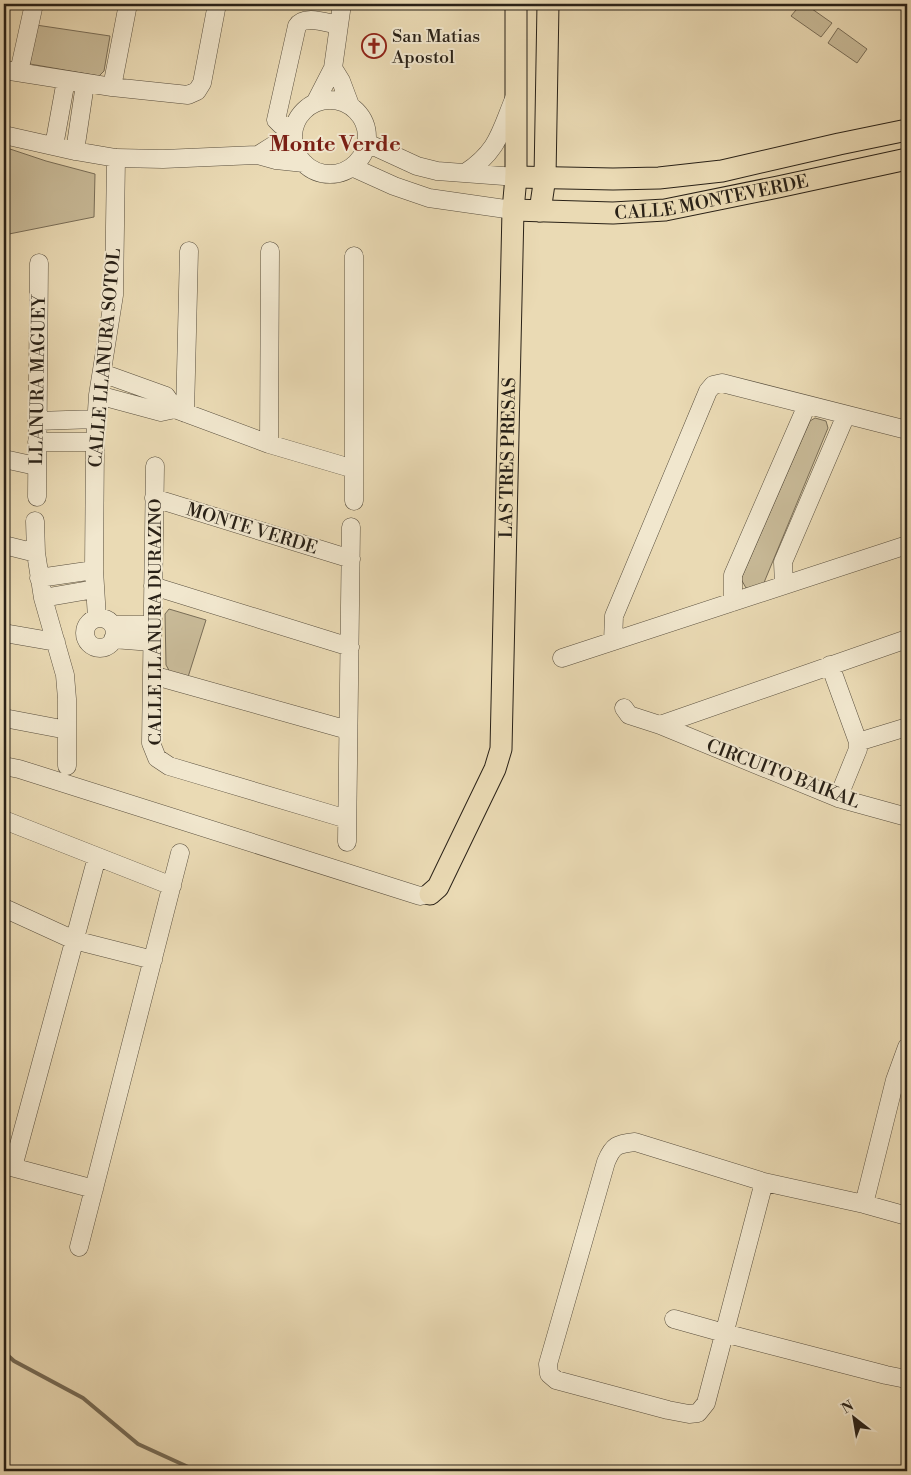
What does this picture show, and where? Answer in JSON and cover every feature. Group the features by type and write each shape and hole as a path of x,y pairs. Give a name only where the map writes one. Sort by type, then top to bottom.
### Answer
{"main road":[{"name":"LAS TRES PRESAS","path":"430,894 438,886 494,769 501,749 505,646 513,210 516,177 516,4"},
{"path":"540,211 544,177 548,4"},
{"name":"CALLE MONTEVERDE","path":"516,177 658,178 722,170 907,130"},
{"name":"CALLE MONTEVERDE","path":"513,210 613,213 665,210 778,188 907,159"}],"street":[{"path":"34,4 12,71 85,84 188,95 197,91 202,83 217,4"},
{"path":"112,87 128,4"},
{"path":"314,103 333,68 342,4"},
{"path":"294,131 281,126 276,120 297,26 299,22 305,20 339,25"},
{"path":"333,68 341,81 350,105"},
{"path":"54,146 66,80"},
{"path":"75,151 85,84"},
{"path":"465,173 491,152 516,94"},
{"path":"338,100 350,105 358,112 364,122 367,132 367,143 359,160 352,167 342,172 322,173 312,169 304,163 294,146 294,131 299,117 314,103 338,100"},
{"path":"258,155 294,131"},
{"path":"4,134 75,151 116,158 163,159 258,155 276,160 304,163"},
{"path":"367,143 404,161 437,171 516,177"},
{"name":"CALLE LLANURA SOTOL","path":"116,158 114,296 96,419 95,590 108,627 152,634"},
{"path":"394,186 404,161"},
{"path":"352,167 394,186 429,198 513,210"},
{"path":"180,411 189,251"},
{"path":"269,444 270,251"},
{"path":"354,256 354,501"},
{"name":"LLANURA MAGUEY","path":"37,497 39,263"},
{"path":"102,372 166,396 180,411"},
{"path":"613,641 614,616 708,391 713,385 722,384 907,430"},
{"path":"98,395 161,412 180,411 269,444 354,469"},
{"path":"733,602 733,575 807,405"},
{"path":"784,585 783,562 846,415"},
{"path":"37,421 96,419"},
{"path":"37,442 95,442"},
{"path":"4,459 36,466"},
{"name":"CALLE LLANURA DURAZNO","path":"155,466 151,743 157,758 169,766 346,819"},
{"name":"MONTE VERDE","path":"154,498 351,559"},
{"path":"35,521 39,578 65,675 67,766"},
{"path":"347,842 351,527"},
{"path":"4,545 36,553"},
{"path":"562,658 907,545"},
{"path":"39,578 94,570"},
{"path":"153,586 350,647"},
{"path":"43,598 95,590"},
{"path":"4,633 56,642"},
{"name":"CIRCUITO BAIKAL","path":"660,725 907,639"},
{"path":"830,665 858,742 858,750 838,798"},
{"path":"152,675 348,730"},
{"name":"CIRCUITO BAIKAL","path":"624,708 629,715 660,725 838,798 907,817"},
{"path":"4,718 67,730"},
{"path":"858,742 907,727"},
{"path":"4,766 19,769 420,896 430,894"},
{"path":"4,820 172,886"},
{"path":"79,1248 180,853"},
{"path":"94,1189 8,1166 97,857"},
{"path":"4,908 74,940 153,960"},
{"path":"864,1204 895,1080 907,1047"},
{"path":"764,1182 706,1403 698,1413 692,1415 668,1410 556,1380 549,1374 548,1370 554,1342 606,1162 610,1152 618,1144 635,1142 764,1182 864,1204 907,1216"},
{"path":"674,1319 886,1375 901,1378 907,1376"}],"shaded area":[{"path":"801,4 805,4 832,23 821,37 791,16"},
{"path":"36,25 110,36 104,71 99,76 30,64"},
{"path":"838,28 867,49 857,63 828,43"},
{"path":"4,147 95,174 94,217 4,235"},
{"path":"815,418 826,421 828,428 763,585 746,588 741,579 810,421"},
{"path":"169,609 206,620 188,677 170,672 166,665 165,614"}],"waterway":[{"path":"4,1352 14,1361 83,1398 138,1444 197,1471"}],"place":[{"name":"San Matias Apostol","path":"374,46"}],"district":[{"name":"Monte Verde","path":"335,144"}]}
